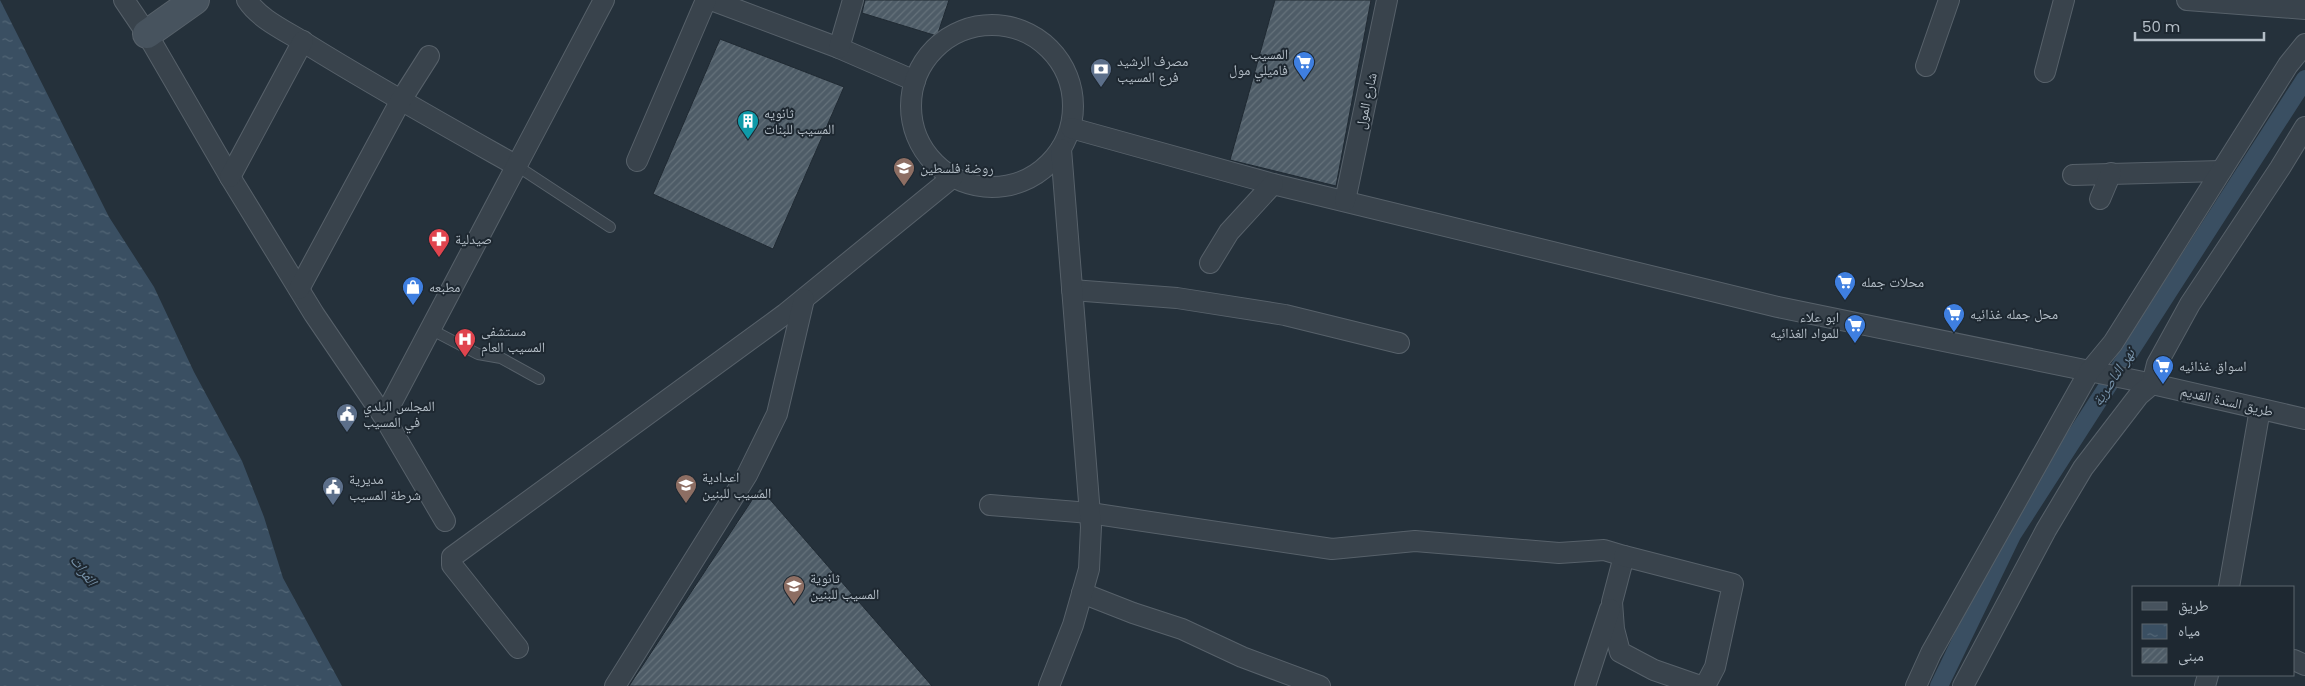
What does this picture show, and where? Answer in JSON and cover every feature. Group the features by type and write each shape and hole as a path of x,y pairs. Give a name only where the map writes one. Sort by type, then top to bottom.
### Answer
{"street":[{"path":"146,34 195,0"},
{"path":"247,0 251,7 303,42 517,166"},
{"path":"384,417 604,0"},
{"path":"637,161 706,0"},
{"path":"711,0 732,4 915,81"},
{"path":"839,48 853,0"},
{"name":"شارع المول","path":"1345,202 1386,0"},
{"path":"1926,66 1949,0"},
{"path":"2045,72 2064,0"},
{"path":"2187,0 2305,9"},
{"path":"130,2 146,34 230,177 299,289 384,417 445,520"},
{"path":"1002,24 1029,32 1052,49 1067,72 1074,100 1071,128 1061,149 1048,165 1031,177 1012,185 992,187 972,184 953,177 930,158 922,146 913,125 911,103 915,81 928,56 949,37 974,26 1002,24"},
{"path":"230,177 303,42"},
{"path":"1916,686 1936,645 2094,373 2288,66 2305,44"},
{"path":"299,289 401,100 429,56"},
{"path":"1963,686 2041,538 2083,468 2150,383 2157,364 2190,304 2305,127"},
{"name":"طريق السدة القديم","path":"1071,128 1273,184 1778,307 2150,383 2305,419"},
{"path":"1049,686 1073,625 1082,593 1088,569 1092,527 1061,149"},
{"path":"2073,175 2221,171"},
{"path":"2100,199 2111,173"},
{"path":"518,648 452,565 452,557 804,299 953,177"},
{"path":"1210,262 1229,232 1273,184"},
{"path":"1072,290 1176,298 1285,315 1399,343"},
{"path":"615,686 747,475 777,414 804,299"},
{"path":"2229,586 2260,409"},
{"path":"990,505 1090,513 1332,549 1415,541 1559,553 1604,550 1733,584 1715,667 1705,686"},
{"path":"1584,686 1612,602 1624,556"},
{"path":"1082,593 1133,613 1182,629 1242,657 1320,686"},
{"path":"1612,602 1614,629 1620,652 1654,670 1700,686"}],"lane":[{"path":"517,166 610,227"},
{"path":"430,329 478,354 501,358 539,379"}],"water":[{"name":"الفرات","path":"0,0 109,217 154,287 194,372 242,461 264,517 283,578 342,686 0,686"}],"building":[{"path":"865,0 949,0 937,36 862,13"},
{"name":"المسيب فاميلي مول","path":"1275,0 1371,0 1336,186 1230,160"},
{"name":"ثانويه المسيب للبنات","path":"720,39 844,87 773,249 653,194"},
{"name":"اعدادية المسيب للبنين","path":"760,488 932,686 629,686"}],"waterway":[{"name":"نهر الناصرية","path":"1939,686 2012,535 2305,79"}],"place":[{"name":"المسيب فاميلي مول","path":"1304,81"},
{"name":"مصرف الرشيد فرع المسيب","path":"1101,88"},
{"name":"ثانويه المسيب للبنات","path":"748,140"},
{"name":"روضة فلسطين","path":"904,187"},
{"name":"صيدلية","path":"439,258"},
{"name":"محلات جمله","path":"1845,301"},
{"name":"مطبعه","path":"413,306"},
{"name":"محل جمله غذائيه","path":"1954,333"},
{"name":"ابو علاء للمواد الغذائيه","path":"1855,344"},
{"name":"مستشفى المسيب العام","path":"465,358"},
{"name":"اسواق غذائيه","path":"2163,385"},
{"name":"المجلس البلدي في المسيب","path":"347,433"},
{"name":"اعدادية المسيب للبنين","path":"686,504"},
{"name":"مديرية شرطة المسيب","path":"333,506"},
{"name":"ثانوية المسيب للبنين","path":"794,605"}]}
